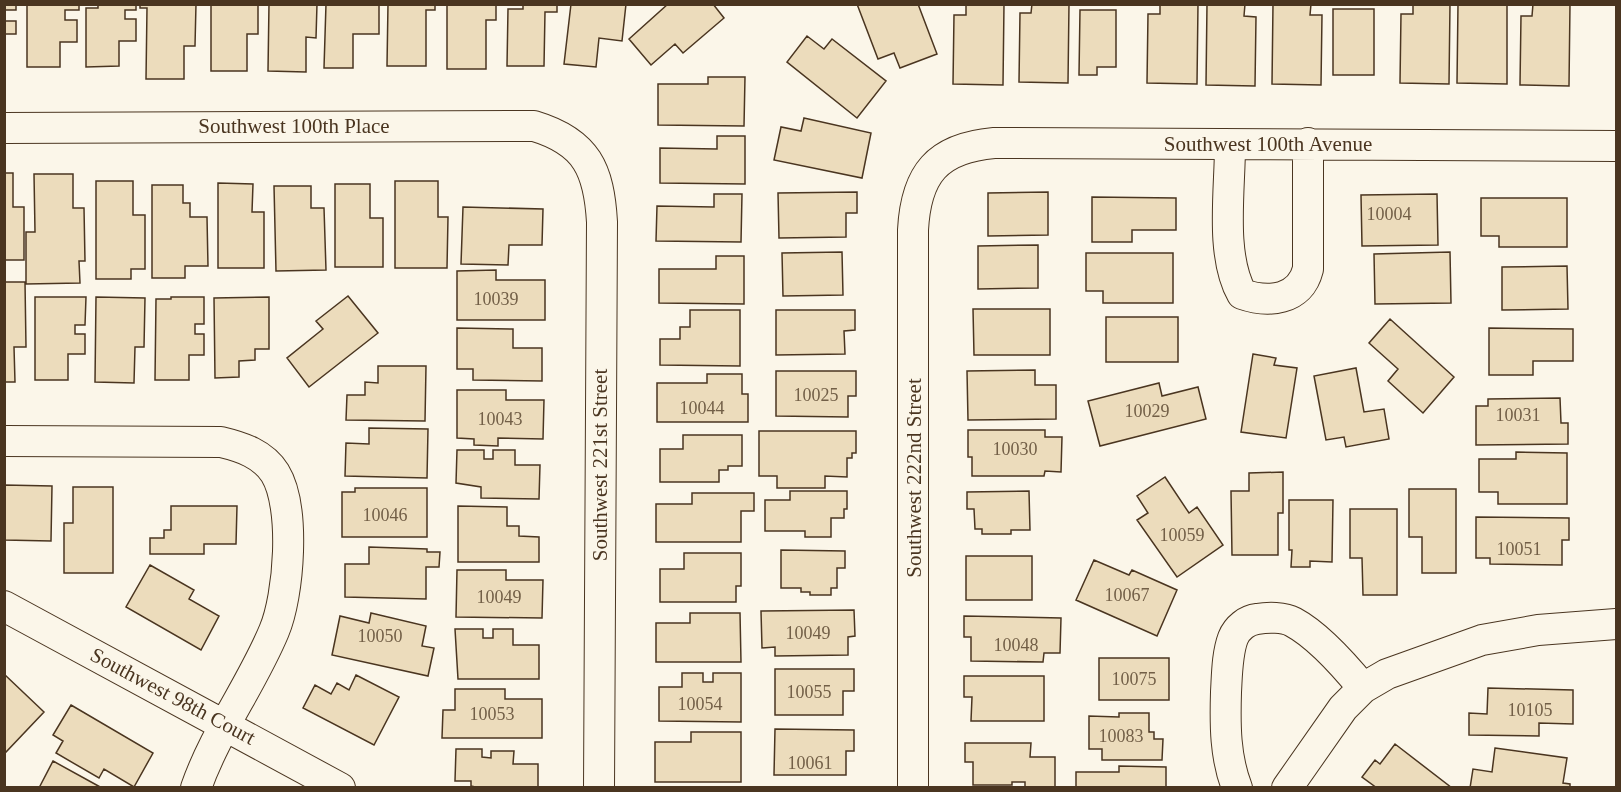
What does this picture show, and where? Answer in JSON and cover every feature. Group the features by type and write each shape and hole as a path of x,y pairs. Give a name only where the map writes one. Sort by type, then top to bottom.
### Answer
{"street":[{"name":"Southwest 100th Place","path":"4,128 534,126 557,134 578,148"},
{"name":"Southwest 100th Avenue","path":"929,171 950,152 994,143 1230,146 1308,143 1617,146"},
{"path":"1230,146 1229,243 1234,280 1242,294 1264,300 1276,300 1299,285 1305,278 1308,268 1308,143"},
{"name":"Southwest 221st Street","path":"578,148 595,175 601,197 602,222 598,788"},
{"name":"Southwest 222nd Street","path":"913,788 914,230 917,205 929,171"},
{"path":"4,441 198,440 240,446 254,453 275,473 282,490 286,513 285,582 275,629 196,788"},
{"name":"Southwest 98th Court","path":"4,606 227,724 302,778 340,788"},
{"path":"1237,788 1226,746 1225,722 1230,648 1234,635 1241,627 1251,620 1262,618 1292,621 1340,659 1363,688"},
{"path":"1287,788 1343,708 1363,688 1387,674 1482,640 1538,630 1617,624"}],"building":[{"path":"4,4 16,4 16,10 5,10 5,21 16,21 16,34 4,34"},
{"path":"27,4 79,4 79,10 65,10 65,20 77,20 77,42 60,42 60,67 27,67"},
{"path":"98,4 136,4 136,10 125,10 125,19 136,19 136,41 119,41 119,66 86,67 86,8 98,8"},
{"path":"140,4 196,4 195,46 184,46 184,79 146,79 147,8 140,8"},
{"path":"211,4 258,4 258,34 247,34 247,71 211,71"},
{"path":"269,4 317,4 316,38 306,37 306,72 268,71"},
{"path":"326,4 379,4 379,34 353,34 353,68 324,68"},
{"path":"388,4 435,4 435,10 426,10 426,66 387,66"},
{"path":"447,4 496,4 496,20 486,20 486,69 447,69"},
{"path":"523,4 557,4 557,12 545,12 544,66 507,66 508,9 523,9"},
{"path":"571,4 626,4 622,41 599,38 596,67 564,64"},
{"path":"668,4 713,4 724,18 683,53 675,44 651,65 629,39"},
{"path":"857,4 918,4 937,54 900,68 894,53 878,59"},
{"path":"966,4 1004,4 1003,85 953,84 954,15 966,15"},
{"path":"1032,4 1069,4 1068,83 1019,82 1020,13 1031,13"},
{"path":"1160,4 1198,4 1197,84 1147,83 1148,14 1160,14"},
{"path":"1207,4 1245,4 1244,16 1256,17 1255,86 1206,85"},
{"path":"1273,4 1311,4 1310,15 1322,15 1321,85 1272,84"},
{"path":"1413,4 1450,4 1449,84 1400,83 1401,14 1413,14"},
{"path":"1458,4 1507,4 1507,84 1457,83"},
{"path":"1533,4 1570,4 1569,86 1520,85 1521,16 1532,16"},
{"path":"1333,9 1374,9 1374,75 1333,75"},
{"path":"1080,10 1116,10 1116,67 1097,67 1097,75 1079,75"},
{"path":"807,36 824,49 832,39 886,81 857,118 787,62"},
{"path":"708,77 745,77 744,126 658,125 658,84 708,84"},
{"path":"804,118 871,133 862,178 774,160 781,127 801,131"},
{"path":"717,136 745,136 745,184 660,183 660,148 717,149"},
{"path":"4,173 13,173 13,207 24,207 24,260 4,260"},
{"path":"34,174 73,174 73,208 84,208 85,261 79,261 80,283 26,284 26,232 35,232"},
{"path":"96,181 133,181 133,215 145,215 145,269 131,269 131,279 96,279"},
{"path":"395,181 438,181 438,217 448,217 447,268 395,268"},
{"path":"218,183 253,184 252,212 264,212 264,268 218,268"},
{"path":"335,184 370,184 370,218 383,218 383,267 335,267"},
{"path":"152,185 183,185 183,203 190,203 190,217 207,217 208,266 185,266 185,278 152,278"},
{"path":"274,186 311,186 311,208 324,208 326,270 276,271"},
{"path":"857,192 857,213 846,213 846,237 779,238 778,193"},
{"path":"1048,192 1048,235 988,236 988,193"},
{"path":"714,194 742,194 741,242 656,241 657,206 714,207"},
{"path":"1437,194 1438,245 1362,246 1361,195"},
{"path":"1092,197 1176,198 1176,230 1132,230 1132,242 1092,242"},
{"path":"1481,198 1567,198 1567,247 1499,247 1499,236 1481,236"},
{"path":"463,207 543,209 542,245 509,245 508,265 461,264"},
{"path":"1038,245 1038,288 978,289 978,246"},
{"path":"842,252 843,295 783,296 782,253"},
{"path":"1450,252 1451,303 1375,304 1374,254"},
{"path":"1086,253 1173,253 1173,303 1103,303 1103,291 1086,291"},
{"path":"716,256 744,256 744,304 659,303 659,269 716,269"},
{"path":"1567,266 1568,309 1502,310 1502,267"},
{"path":"496,270 496,280 545,280 545,320 457,320 457,271"},
{"path":"4,282 25,282 26,347 14,347 15,382 4,382"},
{"path":"348,296 378,333 309,387 287,358 323,329 316,321"},
{"path":"35,297 86,297 85,325 75,325 75,334 85,334 85,354 68,354 68,380 35,380"},
{"path":"96,297 145,298 144,347 135,347 134,383 95,382"},
{"path":"171,297 204,297 204,324 195,324 195,334 204,334 204,355 189,355 189,380 155,380 156,299 171,299"},
{"path":"269,297 269,349 255,349 255,360 239,361 239,377 215,378 214,298"},
{"path":"973,309 1050,309 1050,355 974,355"},
{"path":"690,310 740,310 740,366 660,365 660,339 680,339 680,327 690,327"},
{"path":"776,310 855,310 855,330 844,331 845,354 776,355"},
{"path":"1106,317 1178,317 1178,362 1106,362"},
{"path":"1390,319 1454,377 1423,413 1388,381 1398,369 1369,343"},
{"path":"457,328 513,329 513,348 542,348 542,381 473,380 473,369 457,369"},
{"path":"1489,328 1573,329 1573,361 1533,361 1533,375 1489,375"},
{"path":"1253,354 1276,358 1274,365 1297,368 1286,438 1241,432"},
{"path":"378,366 426,366 425,421 346,420 347,395 365,395 365,382 378,383"},
{"path":"1356,368 1364,412 1384,409 1389,439 1346,447 1344,437 1326,440 1314,376"},
{"path":"1035,370 1035,385 1056,385 1056,419 968,420 967,371"},
{"path":"776,371 856,371 856,396 848,396 848,417 776,416"},
{"path":"707,374 742,374 742,394 748,394 748,422 657,422 657,383 707,383"},
{"path":"1159,383 1162,396 1198,387 1206,419 1100,446 1088,401"},
{"path":"457,390 506,390 506,400 544,400 543,439 498,438 498,446 474,445 474,439 457,438"},
{"path":"1560,398 1561,423 1568,423 1568,444 1476,445 1476,406 1488,406 1488,399"},
{"path":"369,428 428,429 427,478 345,476 346,443 369,444"},
{"path":"968,430 1045,430 1045,437 1062,437 1061,472 1045,471 1044,476 972,476 972,457 968,457"},
{"path":"759,431 856,431 856,453 852,453 852,458 847,458 847,477 825,476 825,488 777,488 777,476 759,476"},
{"path":"683,435 742,435 742,466 728,466 728,470 719,470 719,482 660,482 660,449 683,449"},
{"path":"457,450 484,450 484,459 493,459 493,450 515,450 515,465 540,465 539,499 481,498 481,487 456,483"},
{"path":"1516,452 1567,453 1567,504 1498,504 1498,492 1479,492 1479,459 1516,459"},
{"path":"1283,472 1283,513 1278,513 1278,555 1232,555 1231,491 1249,491 1249,473"},
{"path":"1165,477 1189,513 1197,507 1223,545 1177,577 1137,520 1148,513 1137,496"},
{"path":"4,485 52,486 51,541 4,540"},
{"path":"73,487 113,487 113,573 64,573 64,523 73,523"},
{"path":"355,488 427,488 427,537 342,537 342,492 355,492"},
{"path":"1409,489 1456,489 1456,573 1422,573 1422,537 1409,537"},
{"path":"790,491 847,491 847,509 844,509 844,518 831,518 831,537 805,537 805,531 765,531 765,500 790,500"},
{"path":"1029,491 1030,530 1011,530 1011,534 982,534 982,529 975,529 974,509 967,509 967,492"},
{"path":"692,493 754,493 754,511 741,511 741,542 656,542 656,504 692,504"},
{"path":"1289,500 1333,500 1332,562 1310,561 1310,567 1291,567"},
{"path":"171,506 237,506 236,544 204,544 204,554 150,554 150,538 164,538 164,530 171,530"},
{"path":"458,506 507,507 507,526 519,526 519,536 539,537 539,562 458,562"},
{"path":"1350,509 1397,509 1397,595 1363,595 1362,558 1350,558"},
{"path":"1476,517 1569,518 1569,540 1562,540 1562,565 1490,564 1490,558 1476,558"},
{"path":"369,547 427,549 427,552 440,552 439,567 426,567 426,599 345,597 345,564 369,564"},
{"path":"781,550 845,551 845,568 837,568 837,588 831,588 831,595 810,595 810,592 801,592 801,588 781,588"},
{"path":"684,553 741,553 741,586 736,586 736,602 660,602 660,569 684,569"},
{"path":"966,556 1032,556 1032,600 966,600"},
{"path":"1094,560 1129,575 1132,570 1177,590 1157,636 1076,600"},
{"path":"150,565 194,590 189,599 219,616 201,650 126,607"},
{"path":"457,570 506,570 506,580 543,580 542,618 456,617"},
{"path":"854,610 855,636 848,637 848,655 775,656 775,647 762,648 761,611"},
{"path":"371,613 426,626 422,646 434,648 428,676 332,655 340,616 369,623"},
{"path":"690,613 740,613 741,662 656,662 656,623 690,623"},
{"path":"964,616 1061,618 1060,653 1044,653 1043,662 971,661 971,637 964,637"},
{"path":"455,629 483,629 483,638 493,638 493,629 513,629 513,645 539,645 539,679 458,679"},
{"path":"1099,658 1169,658 1169,700 1099,700"},
{"path":"775,669 854,669 854,691 843,691 843,715 775,715"},
{"path":"682,673 703,673 703,682 713,682 713,673 741,673 741,722 659,721 659,687 682,687"},
{"path":"4,674 44,712 6,752 4,751"},
{"path":"356,675 399,697 374,745 303,708 315,685 331,694 337,683 349,690"},
{"path":"964,676 1044,676 1044,721 971,721 972,697 964,697"},
{"path":"1488,688 1573,690 1573,724 1539,723 1539,736 1469,735 1469,713 1487,714"},
{"path":"455,689 505,689 505,699 542,699 542,738 442,738 443,710 455,710"},
{"path":"71,705 153,753 134,787 104,769 99,778 56,753 63,741 53,735"},
{"path":"1119,713 1149,713 1149,732 1154,732 1154,739 1163,739 1162,760 1102,760 1102,749 1089,749 1089,716 1119,717"},
{"path":"775,729 854,730 854,751 846,751 846,775 774,775"},
{"path":"691,732 741,732 741,782 655,782 655,742 691,742"},
{"path":"965,743 1031,743 1030,757 1055,757 1055,788 1025,788 1025,782 1012,782 1012,785 973,785 973,762 965,762"},
{"path":"1395,744 1452,788 1377,788 1362,777 1375,760 1380,764"},
{"path":"1495,748 1567,758 1563,783 1570,784 1570,788 1470,788 1473,769 1492,772"},
{"path":"456,749 482,749 482,757 491,758 491,751 514,751 513,764 538,764 538,788 480,788 471,786 471,781 455,781"},
{"path":"53,761 102,788 39,788"},
{"path":"1119,766 1166,767 1166,788 1076,788 1076,772 1119,772"}]}
